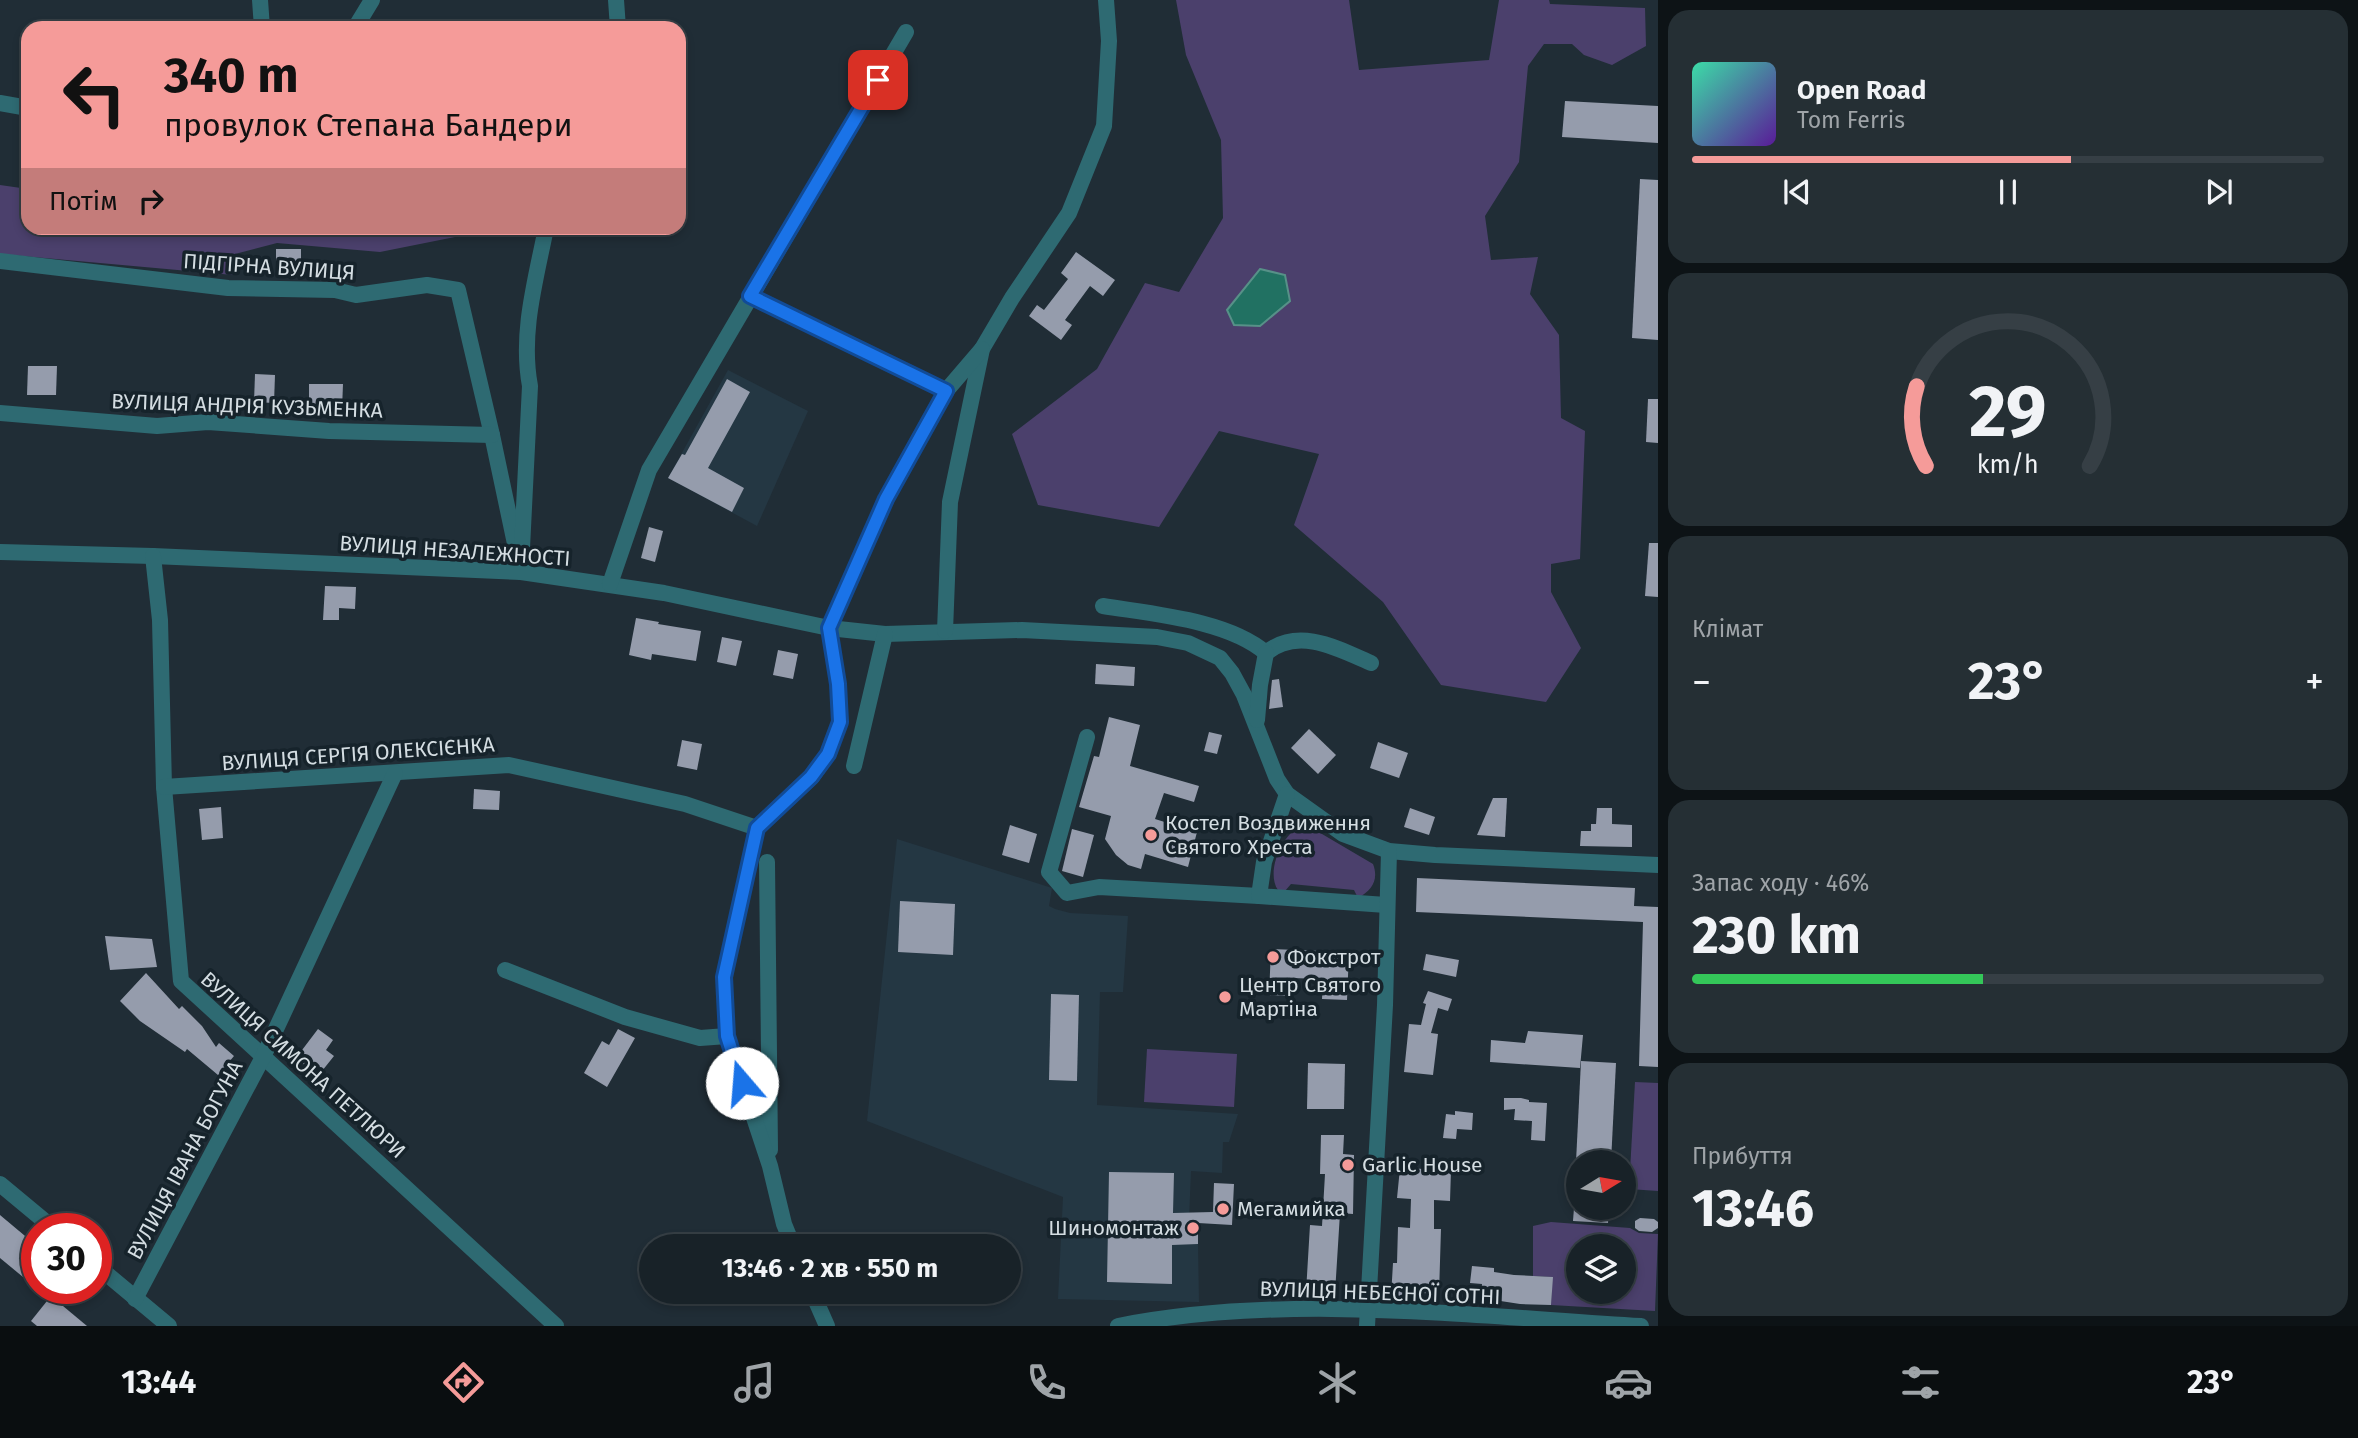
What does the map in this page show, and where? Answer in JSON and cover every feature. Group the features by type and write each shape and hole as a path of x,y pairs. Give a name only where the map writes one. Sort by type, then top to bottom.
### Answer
{"street":[{"path":"260,0 262,21"},
{"path":"360,21 373,0"},
{"path":"616,0 618,21"},
{"path":"788,1234 770,1166 727,1036 724,977 757,828 811,777 828,754 840,722 838,684 829,628 886,499 946,391 982,349 1012,298 1069,213 1104,127 1109,41 1106,0"},
{"path":"610,584 649,470 906,32"},
{"path":"0,103 21,107"},
{"path":"521,572 530,386 526,342 545,235"},
{"name":"ПІДГІРНА ВУЛИЦЯ","path":"0,261 228,288 335,290 356,295 426,285 458,290 521,572"},
{"path":"750,296 946,391"},
{"path":"945,631 950,502 982,349"},
{"name":"ВУЛИЦЯ АНДРІЯ КУЗЬМЕНКА","path":"0,413 158,425 208,422 329,431 492,435"},
{"name":"ВУЛИЦЯ НЕЗАЛЕЖНОСТІ","path":"0,552 521,572 610,584 829,628 885,634 1072,631 1157,637 1188,643 1220,658 1244,695 1277,779 1287,794"},
{"name":"ВУЛИЦЯ СИМОНА ПЕТЛЮРИ","path":"153,556 160,620 164,787 181,981 556,1326"},
{"path":"1103,606 1185,619 1217,628 1266,653"},
{"path":"854,766 885,634"},
{"path":"1257,730 1257,702 1266,653 1272,648 1300,639 1314,641 1371,663"},
{"path":"1087,737 1049,872 1067,893 1099,887 1386,905"},
{"name":"ВУЛИЦЯ СЕРГІЯ ОЛЕКСІЄНКА","path":"164,787 509,765 685,804 757,828"},
{"name":"ВУЛИЦЯ ІВАНА БОГУНА","path":"135,1298 264,1057 396,773"},
{"path":"1259,896 1265,862 1287,794 1343,834 1389,851 1658,864"},
{"path":"1367,1318 1385,1005 1389,851"},
{"path":"767,862 770,1166"},
{"path":"505,970 625,1017 700,1038 727,1036"},
{"path":"0,1184 35,1213"},
{"path":"112,1279 169,1326"},
{"path":"817,1304 827,1326"},
{"name":"ВУЛИЦЯ НЕБЕСНОЇ СОТНІ","path":"1118,1326 1252,1310 1367,1318 1641,1326"}],"shaded area":[{"path":"1176,0 1349,0 1359,70 1489,60 1499,0 1549,0 1550,4 1645,8 1646,46 1612,65 1584,55 1572,44 1544,44 1528,66 1519,162 1485,216 1491,260 1538,257 1530,294 1559,335 1561,418 1585,431 1580,559 1551,564 1551,592 1581,648 1546,702 1441,685 1383,602 1294,525 1319,454 1219,431 1159,527 1038,505 1012,434 1097,369 1145,283 1179,292 1223,218 1221,140 1186,55"},
{"path":"0,185 21,188 21,235 465,235 380,252 277,243 235,254 233,275 0,254"},
{"path":"1260,269 1285,275 1290,301 1260,326 1234,325 1227,310"},
{"path":"728,370 808,411 757,526 668,478"},
{"path":"1305,824 1373,864 1375,880 1367,892 1358,898 1354,890 1291,884 1285,891 1278,890 1274,873 1278,852 1290,834"},
{"path":"897,839 1052,888 1049,906 1055,909 1070,913 1128,916 1123,992 1100,992 1097,1105 1238,1114 1229,1142 1223,1142 1222,1173 1191,1171 1188,1244 1198,1244 1199,1302 1058,1299 1063,1197 867,1121"},
{"path":"1147,1049 1237,1054 1234,1107 1144,1102"},
{"path":"1635,1082 1658,1083 1658,1191 1636,1189 1636,1150 1631,1150"},
{"path":"1551,1222 1630,1228 1639,1233 1658,1234 1655,1311 1551,1305 1552,1277 1533,1276 1533,1226"}],"building":[{"path":"1565,101 1658,106 1658,143 1562,137"},
{"path":"1640,179 1658,180 1658,340 1632,338"},
{"path":"276,249 301,249 301,271 276,271"},
{"path":"1076,252 1115,280 1103,296 1090,286 1065,320 1072,325 1061,340 1029,316 1037,305 1044,310 1068,279 1061,273"},
{"path":"28,366 57,366 56,395 27,395"},
{"path":"255,374 275,375 274,403 254,402"},
{"path":"727,379 750,392 708,468 744,488 732,512 668,478 682,454 685,455"},
{"path":"309,384 343,384 342,409 309,408"},
{"path":"1648,399 1658,399 1658,443 1646,442"},
{"path":"649,527 663,531 655,562 641,558"},
{"path":"1649,543 1658,543 1658,597 1645,596"},
{"path":"325,586 356,587 355,609 339,608 339,620 323,620"},
{"path":"636,618 701,631 696,661 652,654 651,660 629,655"},
{"path":"722,637 742,641 736,666 717,662"},
{"path":"778,650 798,654 793,679 773,675"},
{"path":"1096,664 1135,667 1134,686 1095,684"},
{"path":"1279,679 1283,707 1269,709 1272,680"},
{"path":"1109,717 1140,725 1130,766 1199,786 1194,802 1164,793 1155,819 1197,832 1188,867 1145,854 1141,869 1128,865 1116,855 1105,839 1111,816 1079,807 1094,756 1099,757"},
{"path":"1309,729 1336,755 1318,774 1291,748"},
{"path":"1209,732 1222,735 1217,754 1204,751"},
{"path":"682,740 702,744 697,770 677,766"},
{"path":"1378,742 1408,753 1399,778 1370,768"},
{"path":"474,789 500,791 499,810 473,809"},
{"path":"1493,798 1507,798 1505,837 1477,835"},
{"path":"221,807 223,838 202,840 199,809"},
{"path":"1410,808 1435,817 1429,835 1404,827"},
{"path":"1597,808 1612,808 1612,824 1632,825 1632,847 1580,846 1581,831 1591,831 1591,824 1596,824"},
{"path":"1010,825 1037,834 1029,863 1002,855"},
{"path":"1072,829 1094,835 1083,877 1062,871"},
{"path":"1417,878 1635,888 1634,906 1658,907 1658,1067 1639,1066 1643,922 1416,912"},
{"path":"900,901 955,904 953,955 898,952"},
{"path":"105,936 152,939 157,967 110,970"},
{"path":"1271,949 1349,952 1347,1000 1322,999 1323,979 1292,978 1291,996 1269,995"},
{"path":"1426,954 1459,960 1456,977 1423,970"},
{"path":"146,973 179,1009 182,1006 202,1026 216,1047 219,1043 234,1056 218,1075 187,1049 185,1052 140,1021 120,1001"},
{"path":"1428,991 1452,999 1448,1011 1438,1008 1431,1033 1438,1034 1433,1075 1404,1072 1409,1024 1421,1025 1426,1004 1423,1003"},
{"path":"1051,994 1079,995 1077,1081 1049,1080"},
{"path":"318,1029 333,1040 326,1050 334,1056 318,1076 296,1058"},
{"path":"618,1029 635,1038 607,1087 584,1073 602,1041 609,1045"},
{"path":"1528,1031 1583,1035 1580,1068 1490,1062 1491,1040 1525,1043"},
{"path":"1581,1061 1616,1063 1612,1150 1577,1150"},
{"path":"1308,1063 1345,1064 1344,1109 1307,1109"},
{"path":"1504,1098 1547,1103 1545,1141 1531,1140 1532,1121 1514,1120 1515,1109 1504,1110"},
{"path":"1455,1111 1473,1113 1472,1130 1457,1129 1456,1139 1443,1138 1446,1114 1455,1115"},
{"path":"1321,1135 1344,1135 1343,1154 1354,1155 1353,1214 1340,1213 1335,1293 1306,1292 1310,1225 1322,1226 1325,1174 1320,1174"},
{"path":"1400,1168 1451,1170 1450,1201 1434,1200 1434,1229 1441,1229 1439,1294 1420,1293 1412,1299 1391,1297 1393,1263 1397,1263 1398,1227 1410,1228 1411,1199 1397,1198"},
{"path":"1109,1172 1174,1173 1173,1213 1213,1212 1214,1183 1234,1184 1232,1225 1198,1223 1198,1244 1172,1245 1172,1284 1107,1282"},
{"path":"0,1215 21,1233 21,1275 0,1258"},
{"path":"1640,1218 1654,1219 1658,1222 1658,1228 1652,1232 1639,1231 1635,1228 1635,1221"},
{"path":"1573,1220 1608,1220 1608,1223"},
{"path":"1472,1266 1494,1268 1494,1272 1514,1275 1553,1277 1551,1305 1481,1298 1482,1284 1470,1283"},
{"path":"45,1304 61,1304 87,1326 37,1326 31,1321"}],"place":[{"name":"Костел Воздвиження Святого Хреста","path":"1151,835"},
{"name":"Фокстрот","path":"1273,957"},
{"name":"Центр Святого Мартіна","path":"1225,997"},
{"name":"Garlic House","path":"1348,1165"},
{"name":"Мегамийка","path":"1223,1209"},
{"name":"Шиномонтаж","path":"1193,1228"}],"route":[{"path":"742,1083 727,1036 724,977 757,828 811,777 828,754 840,722 838,684 829,628 886,499 946,391 750,296 878,80"}]}
